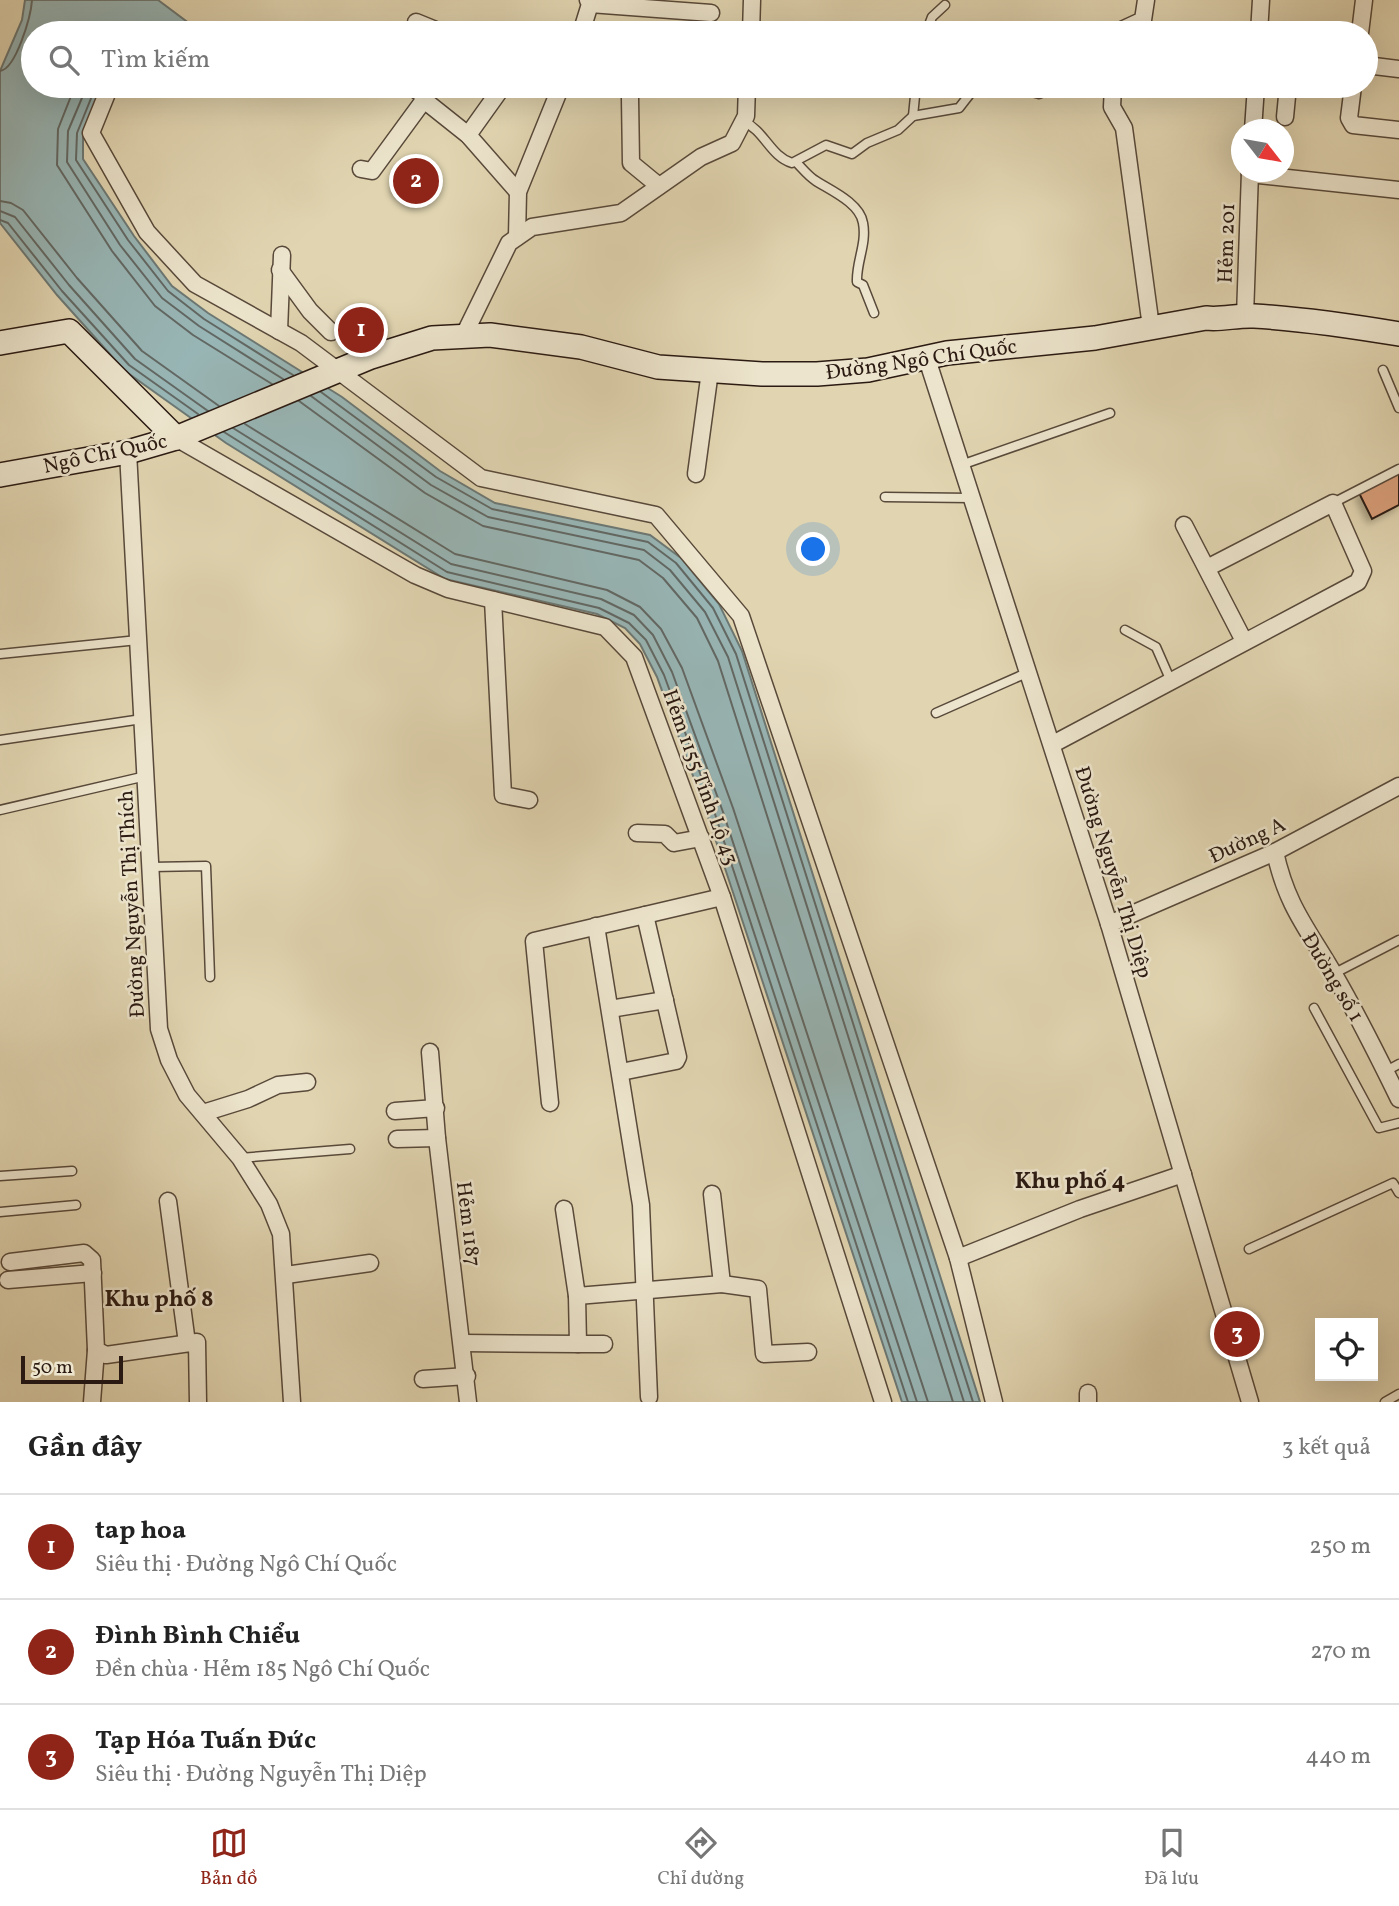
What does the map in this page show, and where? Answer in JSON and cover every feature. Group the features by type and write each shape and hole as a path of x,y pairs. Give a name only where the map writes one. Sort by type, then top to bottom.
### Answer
{"main road":[{"name":"Đường Ngô Chí Quốc","path":"332,373 432,338 490,335 555,342 658,367 817,374 869,370 947,353 1096,338 1206,318 1224,320 1245,316 1306,319 1399,334"},
{"path":"0,343 69,331 176,438"},
{"name":"Ngô Chí Quốc","path":"0,475 128,452 176,438 208,427 332,373"}],"street":[{"path":"751,21 752,0"},
{"path":"1141,21 1146,0"},
{"path":"1260,21 1261,0"},
{"path":"1361,21 1364,0"},
{"path":"584,21 589,2 711,13"},
{"path":"1378,66 1399,69"},
{"path":"105,98 91,133 147,232 195,284 279,331 332,373 481,478 656,516 741,616 958,1258 994,1402"},
{"path":"468,135 494,98"},
{"path":"517,237 518,192 556,98"},
{"path":"630,98 631,163 659,186"},
{"path":"463,337 509,243 532,227 621,213 701,157 732,143 743,121 746,98"},
{"path":"1112,98 1112,107 1124,128 1151,327"},
{"path":"1254,119 1255,98"},
{"path":"1285,117 1287,98"},
{"path":"1352,98 1349,118 1353,125 1399,130"},
{"path":"361,169 372,171 424,100 468,135 518,192"},
{"path":"1294,178 1399,190"},
{"name":"Hẻm 201","path":"1245,316 1250,182"},
{"path":"279,331 281,262 310,311 331,332"},
{"name":"Đường Nguyễn Thị Diệp","path":"927,359 1109,923 1250,1402"},
{"path":"696,474 710,371"},
{"name":"Hẻm 1155 Tỉnh Lộ 43","path":"176,438 415,575 448,589 605,627 634,657 722,897 883,1402"},
{"name":"Đường Nguyễn Thị Thích","path":"128,452 159,1029 169,1060 187,1095 240,1158 269,1204 281,1234 292,1402"},
{"path":"1053,744 1170,679 1358,582 1362,564 1333,503 1207,568"},
{"path":"1184,524 1244,640"},
{"path":"493,600 503,794 529,800"},
{"name":"Đường A","path":"1109,923 1275,852 1399,786"},
{"path":"637,833 665,834 674,843 701,838"},
{"name":"Đường số 1","path":"1275,852 1282,881 1296,914 1392,1067 1399,1099"},
{"path":"550,1103 534,941 722,897"},
{"path":"621,1072 676,1061 678,1057 645,915"},
{"path":"596,926 641,1205 649,1397"},
{"path":"610,1009 665,1000"},
{"name":"Hẻm 1187","path":"430,1052 437,1138 468,1402"},
{"path":"203,1113 248,1100 278,1085 307,1082"},
{"path":"395,1111 436,1108"},
{"path":"397,1139 437,1138"},
{"path":"958,1258 1080,1209 1183,1174"},
{"path":"712,1194 722,1284"},
{"path":"168,1201 187,1343"},
{"path":"564,1209 577,1296 578,1345"},
{"path":"10,1262 84,1253 92,1260 96,1350 92,1402"},
{"path":"285,1275 370,1263"},
{"path":"8,1280 93,1273"},
{"path":"577,1296 722,1284 758,1289 764,1354 808,1352"},
{"path":"96,1350 106,1355 197,1342 198,1402"},
{"path":"463,1343 604,1344"},
{"path":"424,1379 467,1376"}],"lane":[{"path":"930,21 944,5"},
{"path":"913,116 915,98"},
{"path":"796,162 826,145 852,154 867,143 898,130 913,116 959,108 967,98"},
{"path":"743,121 757,128 779,159 796,162 816,181 831,187 858,211 863,222 864,249 856,269 857,282 863,285 874,313"},
{"path":"1383,370 1399,408"},
{"path":"961,465 1110,413"},
{"path":"1333,503 1399,469"},
{"path":"885,497 971,498"},
{"path":"1125,630 1156,647 1170,679"},
{"path":"0,654 138,640"},
{"path":"936,713 1029,672"},
{"path":"0,740 142,719"},
{"path":"0,810 146,776"},
{"path":"150,867 206,866 210,977"},
{"path":"1334,974 1399,940"},
{"path":"1314,1008 1379,1128 1399,1123"},
{"path":"240,1158 351,1149"},
{"path":"0,1176 72,1171"},
{"path":"1250,1249 1394,1183 1399,1193"},
{"path":"0,1212 76,1205"},
{"path":"1385,1402 1399,1394"}],"water":[{"path":"25,0 158,0 186,21 22,21"},
{"path":"21,22 21,98 99,98 83,135 83,159 134,236 172,286 208,313 342,397 440,471 495,503 650,535 681,558 719,604 742,651 980,1402 902,1402 708,817 657,677 640,644 625,628 597,614 445,579 226,443 125,371 57,295 0,223 0,71"}],"building":[{"path":"416,159 436,174 416,202 396,188"},
{"path":"1399,472 1399,505 1372,519 1359,493"}],"place":[{"name":"Đình Bình Chiểu","path":"416,181"},
{"name":"tap hoa","path":"361,330"},
{"name":"Tạp Hóa Tuấn Đức","path":"1237,1334"}],"district":[{"name":"Khu phố 4","path":"1070,1180"},
{"name":"Khu phố 8","path":"159,1298"}]}
